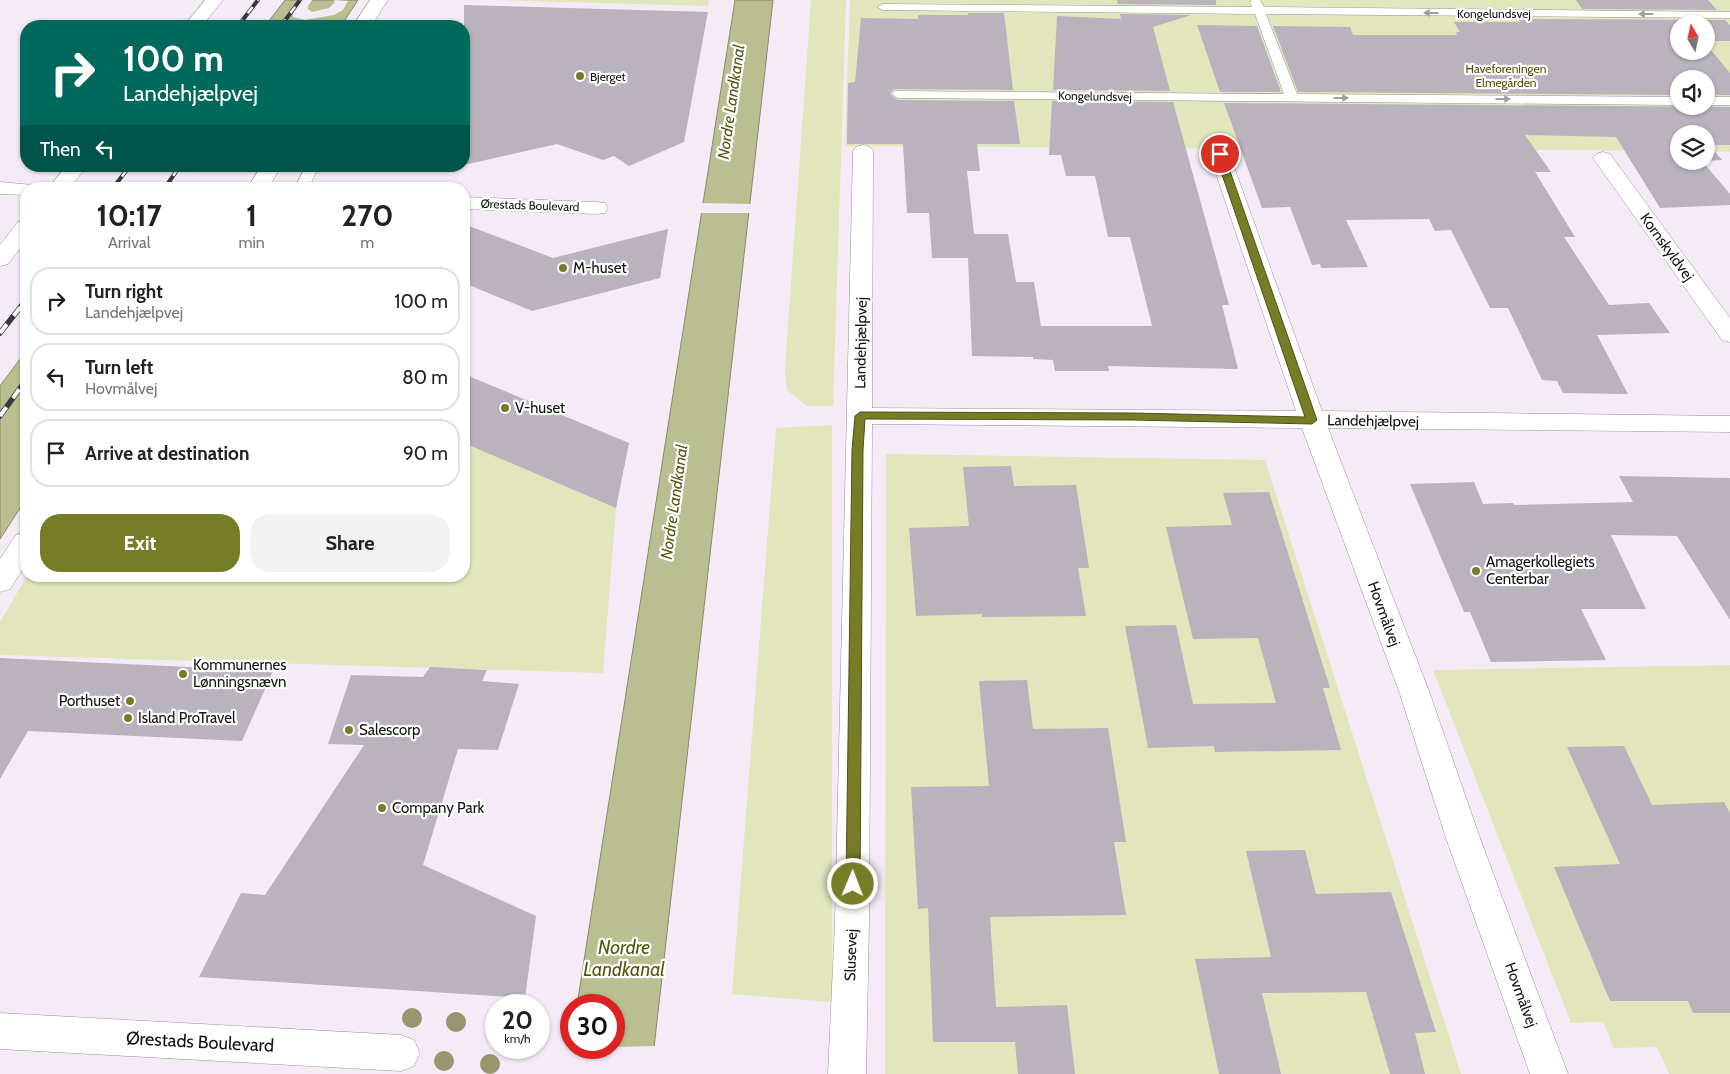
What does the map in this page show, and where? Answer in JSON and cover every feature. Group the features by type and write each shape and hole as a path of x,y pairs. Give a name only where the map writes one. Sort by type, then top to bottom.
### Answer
{"street":[{"path":"197,20 214,0"},
{"path":"366,20 379,0"},
{"name":"Landehjælpvej","path":"863,151 860,416 1133,416 1312,420 1730,424"},
{"name":"Hovmålvej","path":"1220,154 1312,420 1415,694 1464,841 1550,1074"},
{"name":"Kornskyldvej","path":"1603,158 1730,335"},
{"path":"64,182 72,172"},
{"path":"0,188 20,189"},
{"name":"Ørestads Boulevard","path":"470,203 597,208"},
{"path":"0,259 20,235"},
{"name":"Slusevej","path":"847,1074 853,864 860,416"},
{"path":"0,582 20,551"},
{"name":"Ørestads Boulevard","path":"0,1031 401,1053"}],"lane":[{"name":"Kongelundsvej","path":"883,7 1257,6 1730,15"},
{"path":"1257,6 1292,98"},
{"name":"Kongelundsvej","path":"898,94 1670,100"},
{"path":"1715,101 1730,101"}],"green space":[{"path":"494,0 709,0 708,6"},
{"path":"811,0 846,0 833,406 807,406 787,390 785,369"},
{"name":"Haveforeningen Elmegården","path":"850,0 1730,0 1730,152 1715,151 1715,125 1670,125 1670,151 845,146"},
{"path":"832,425 832,1002 732,994 776,428"},
{"path":"470,446 616,508 603,673 0,655 0,622 23,582 470,582"},
{"path":"886,454 1265,460 1461,1074 885,1074"},
{"path":"1730,665 1730,1074 1669,1074 1657,1047 1614,1048 1603,1022 1571,1023 1433,670"}],"water":[{"path":"285,0 358,0 345,20 270,20"},
{"name":"Nordre Landkanal","path":"735,0 773,0 651,1074 566,1074 568,1059 625,1059 625,994 579,994"},
{"path":"20,359 20,508 0,539 0,386"}],"pier":[{"path":"299,0 312,0 308,9 312,12 329,8 335,2 334,0 348,1 343,10 334,15 305,20 293,17 292,9"},
{"path":"701,203 752,204 751,213 699,213"},
{"path":"656,1046 653,1074 563,1074 566,1059 625,1059 625,1047"}],"building":[{"path":"1117,0 1216,0 1216,5 1118,4"},
{"path":"1576,0 1708,0 1717,10 1582,9"},
{"name":"Bjerget","path":"464,5 708,12 684,142 629,166 614,156 603,160 557,144 470,164 470,20 464,20"},
{"path":"968,13 1004,13 1013,90 894,89 890,94 898,100 1014,101 1020,144 977,144 980,171 967,171 974,234 1008,234 1016,282 1034,282 1041,326 1152,326 1130,237 1108,237 1095,176 1066,176 1061,155 1049,155 1052,101 1173,102 1229,305 1222,305 1238,369 1108,366 1109,371 1055,371 1053,360 1033,359 1033,357 972,356 968,258 932,258 929,213 907,213 903,144 847,144 848,83 855,82 861,18 918,19 918,15 968,15"},
{"path":"1120,14 1191,15 1153,27 1170,91 1053,90 1057,16 1121,19"},
{"path":"1518,19 1670,20 1670,60 1715,60 1715,55 1730,73 1730,95 1715,95 1715,70 1670,70 1670,95 1298,92 1273,26 1350,27 1353,35 1457,35 1456,32 1460,32 1454,22 1520,22"},
{"path":"1715,20 1725,20 1730,25 1730,41 1715,41"},
{"path":"1197,25 1257,26 1281,92 1220,92"},
{"path":"1224,103 1670,107 1670,115 1715,115 1715,107 1730,107 1730,145 1715,145 1715,125 1670,125 1670,170 1710,170 1730,194 1730,205 1660,208 1616,137 1525,135 1551,172 1535,172 1575,237 1564,237 1609,305 1649,303 1670,333 1597,335 1628,394 1563,393 1557,381 1542,380 1508,308 1490,308 1451,230 1435,231 1429,219 1346,220 1368,267 1321,268 1320,264 1312,265 1290,207 1262,208"},
{"path":"1715,152 1722,160 1715,160"},
{"name":"M-huset","path":"470,226 553,258 668,229 660,278 532,311 470,285"},
{"name":"V-huset","path":"470,377 629,443 616,508 470,446"},
{"path":"1011,466 1014,486 1076,485 1089,568 1078,568 1086,616 982,617 982,614 916,616 909,528 969,526 963,467"},
{"path":"1619,476 1730,478 1730,620 1677,536 1611,535 1646,609 1581,609 1606,660 1491,662 1470,612 1464,612 1410,484 1474,482 1483,504 1633,502"},
{"path":"1269,492 1330,688 1323,688 1341,750 1215,752 1214,746 1148,748 1125,626 1176,625 1193,704 1276,703 1258,638 1193,639 1166,527 1232,525 1223,493"},
{"name":"Porthuset","path":"0,658 273,671 242,741 28,731 0,779"},
{"name":"Company Park","path":"430,667 487,670 482,681 519,684 498,750 458,749 423,865 536,916 526,994 485,995 199,977 241,893 265,895 364,745 328,744 351,675 423,677"},
{"path":"1027,680 1033,729 1108,728 1126,842 1114,842 1126,915 990,917 996,1007 1067,1005 1075,1074 1018,1074 1015,1042 933,1042 928,908 918,909 911,787 989,786 979,681"},
{"path":"1624,746 1652,805 1724,802 1730,813 1730,1013 1693,1013 1688,1001 1610,1001 1554,867 1620,864 1567,747"},
{"path":"1305,850 1316,894 1391,892 1436,1032 1415,1033 1425,1074 1390,1074 1366,992 1262,993 1281,1074 1219,1074 1195,959 1271,957 1246,851"}],"railway":[{"path":"243,20 258,0"},
{"path":"285,20 300,0"},
{"path":"117,182 125,172"},
{"path":"169,182 176,172"},
{"path":"0,333 20,308"},
{"path":"0,416 20,388"}],"place":[{"name":"Bjerget","path":"580,76"},
{"name":"M-huset","path":"563,268"},
{"name":"V-huset","path":"505,408"},
{"name":"Amagerkollegiets Centerbar","path":"1476,571"},
{"name":"Kommunernes Lønningsnævn","path":"183,674"},
{"name":"Porthuset","path":"130,701"},
{"name":"Island ProTravel","path":"128,718"},
{"name":"Salescorp","path":"349,730"},
{"name":"Company Park","path":"382,808"}],"route":[{"path":"853,884 860,416 1133,416 1312,420 1220,154"}]}
